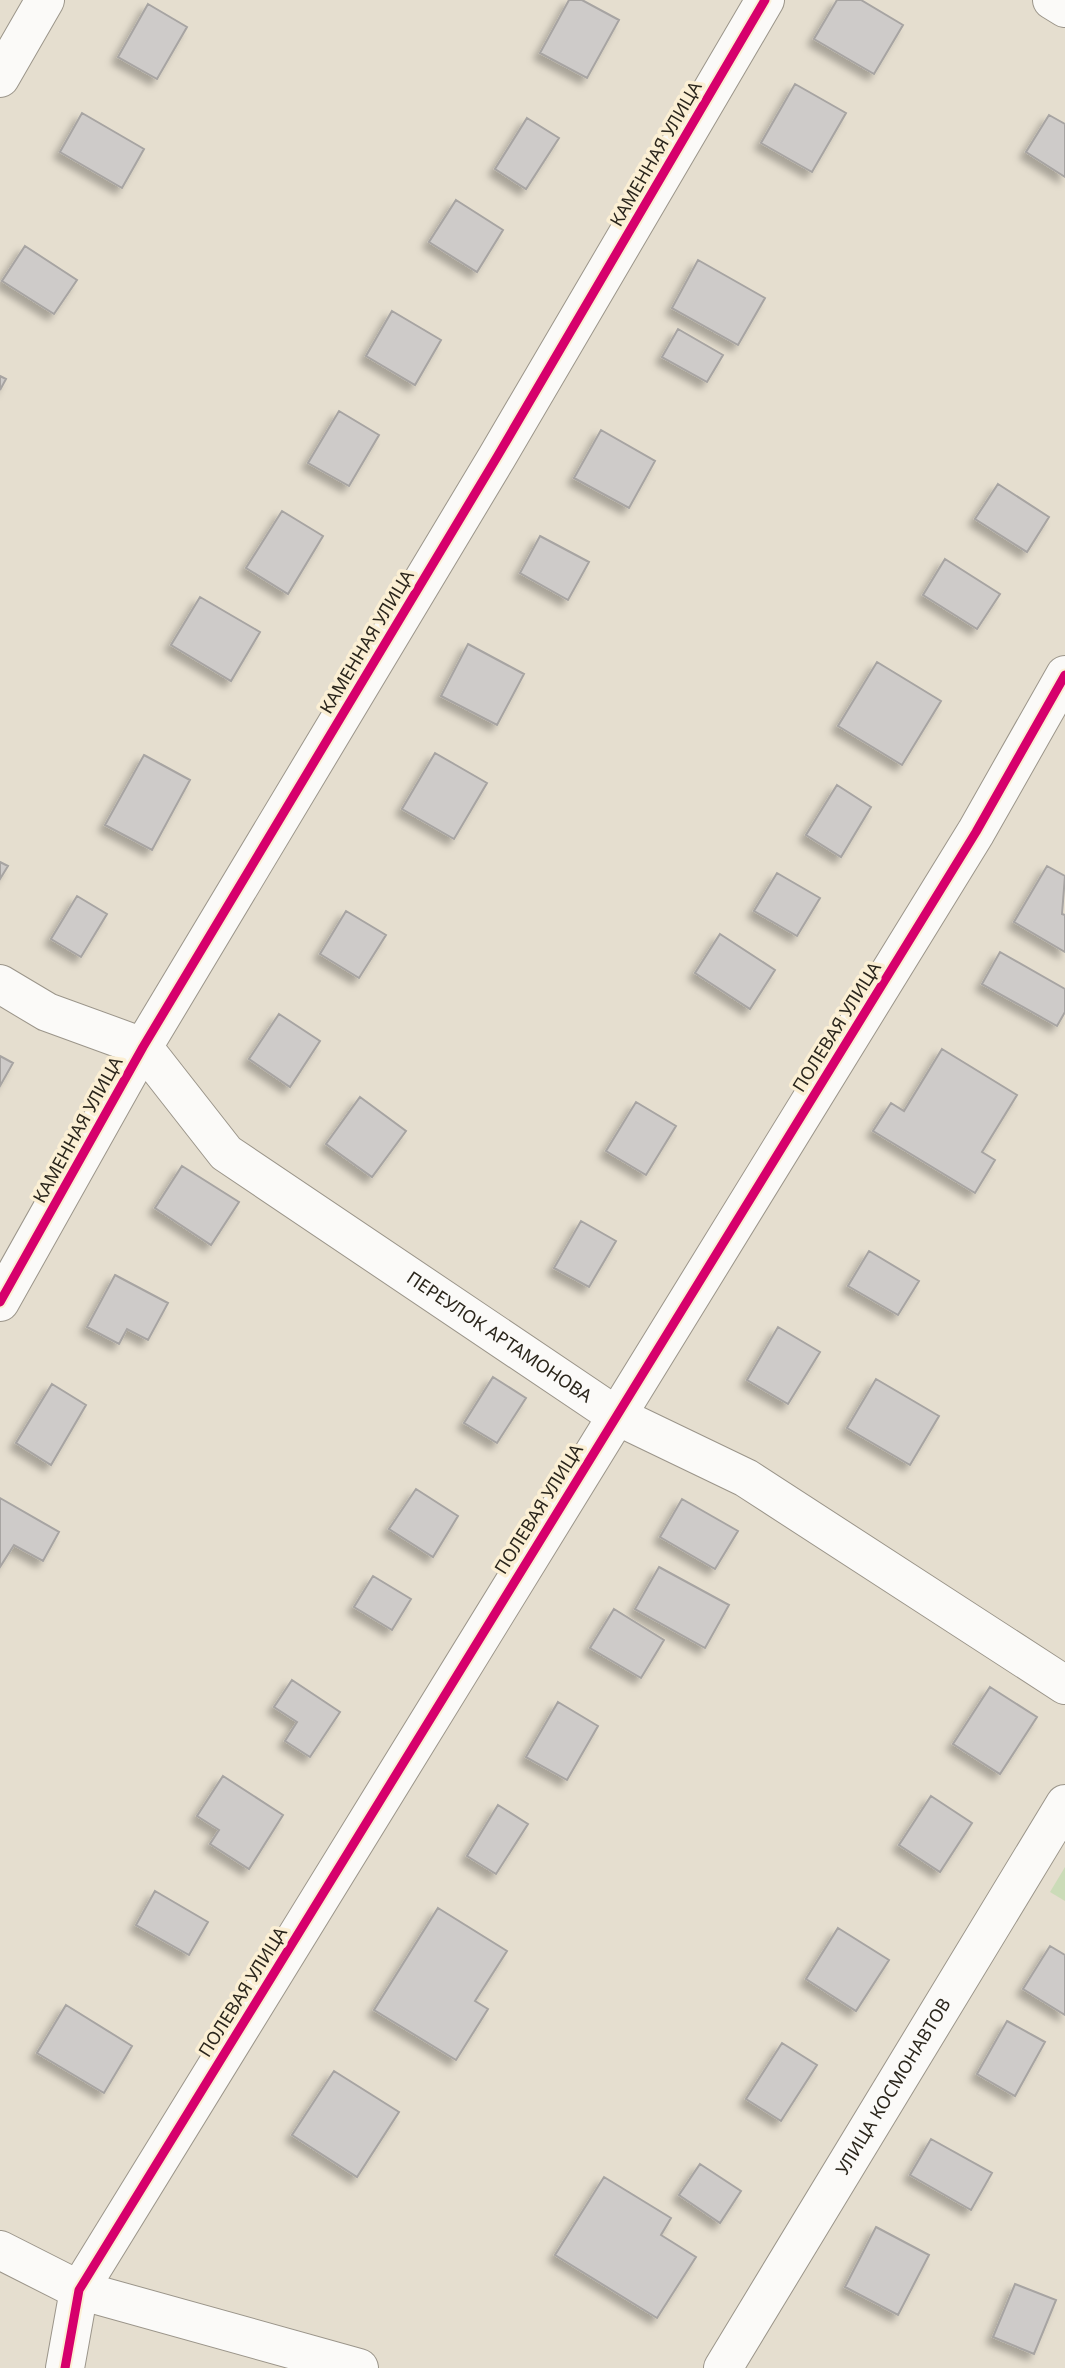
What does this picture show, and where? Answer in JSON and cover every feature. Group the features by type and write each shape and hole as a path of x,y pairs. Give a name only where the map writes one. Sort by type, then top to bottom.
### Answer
{"street":[{"path":"0,78 45,0"},
{"name":"КАМЕННАЯ УЛИЦА","path":"0,1302 143,1047 497,457 765,0"},
{"path":"1052,0 1065,8"},
{"name":"ПОЛЕВАЯ УЛИЦА","path":"65,2368 79,2290 976,832 1065,675"},
{"path":"0,984 47,1012 143,1047"},
{"name":"ПЕРЕУЛОК АРТАМОНОВА","path":"143,1047 226,1153 615,1415 746,1478 1065,1685"},
{"name":"УЛИЦА КОСМОНАВТОВ","path":"723,2368 1065,1804"},
{"path":"0,2250 79,2290 359,2368"}],"green space":[{"path":"1065,1867 1065,1901 1050,1892"}],"building":[{"path":"569,0 582,0 619,20 587,78 540,53"},
{"path":"837,0 861,0 903,25 874,74 814,39"},
{"path":"148,4 187,27 157,79 118,57"},
{"path":"795,84 846,113 812,172 761,143"},
{"path":"82,113 144,149 122,188 60,152"},
{"path":"1049,115 1065,124 1065,177 1026,152"},
{"path":"527,118 559,138 526,189 495,169"},
{"path":"456,200 503,230 477,272 429,242"},
{"path":"25,246 77,280 54,314 2,281"},
{"path":"698,260 765,298 738,345 672,308"},
{"path":"392,311 441,340 415,385 366,356"},
{"path":"678,329 723,355 707,382 662,357"},
{"path":"0,376 6,379 0,390"},
{"path":"339,411 379,435 349,486 308,463"},
{"path":"601,430 655,461 629,508 574,478"},
{"path":"998,484 1049,517 1027,552 975,519"},
{"path":"282,511 323,536 288,594 246,568"},
{"path":"540,536 589,562 568,600 520,573"},
{"path":"945,559 1000,594 977,629 923,595"},
{"path":"200,597 260,632 231,681 171,645"},
{"path":"468,644 524,674 497,725 441,696"},
{"path":"877,662 941,701 902,765 838,726"},
{"path":"435,753 487,783 454,839 402,809"},
{"path":"144,755 190,780 152,850 105,825"},
{"path":"837,785 871,807 841,857 806,835"},
{"path":"0,862 8,866 0,879"},
{"path":"1047,866 1065,876 1062,914 1065,915 1065,952 1014,922"},
{"path":"777,873 820,898 797,936 754,911"},
{"path":"77,896 107,914 81,957 51,939"},
{"path":"346,911 386,935 359,978 320,954"},
{"path":"720,934 775,970 750,1009 695,973"},
{"path":"1000,952 1065,989 1065,1012 1057,1026 982,984"},
{"path":"279,1014 320,1041 290,1087 249,1059"},
{"path":"942,1049 1017,1095 982,1152 995,1160 975,1193 873,1131 891,1103 904,1111"},
{"path":"0,1056 13,1063 0,1086"},
{"path":"360,1097 406,1131 372,1177 326,1144"},
{"path":"636,1102 676,1126 646,1175 606,1151"},
{"path":"182,1166 239,1202 211,1245 155,1208"},
{"path":"581,1221 616,1241 589,1287 554,1268"},
{"path":"869,1251 919,1281 898,1315 848,1286"},
{"path":"115,1275 168,1303 148,1340 127,1329 119,1344 87,1327"},
{"path":"778,1327 820,1352 788,1404 747,1380"},
{"path":"493,1377 526,1398 497,1443 464,1423"},
{"path":"876,1379 939,1416 910,1465 847,1428"},
{"path":"52,1384 86,1405 51,1465 16,1443"},
{"path":"416,1489 458,1516 433,1557 389,1529"},
{"path":"0,1498 59,1532 43,1561 14,1545 0,1567"},
{"path":"682,1499 738,1531 715,1569 660,1537"},
{"path":"659,1567 729,1605 705,1648 635,1609"},
{"path":"373,1576 411,1599 392,1630 354,1607"},
{"path":"614,1609 664,1640 641,1678 590,1648"},
{"path":"292,1680 340,1712 310,1757 285,1741 297,1722 274,1707"},
{"path":"990,1687 1037,1717 1000,1774 953,1744"},
{"path":"558,1702 598,1726 567,1780 526,1757"},
{"path":"223,1776 283,1815 249,1869 210,1844 219,1830 197,1816"},
{"path":"931,1796 972,1823 940,1872 899,1845"},
{"path":"498,1805 528,1824 496,1874 467,1856"},
{"path":"155,1891 208,1922 189,1955 136,1925"},
{"path":"438,1908 507,1951 475,2001 488,2009 456,2060 374,2010"},
{"path":"838,1928 889,1960 856,2011 806,1979"},
{"path":"1050,1946 1065,1955 1065,2015 1023,1989"},
{"path":"66,2005 132,2046 104,2093 37,2053"},
{"path":"1007,2021 1045,2042 1015,2096 977,2074"},
{"path":"782,2043 817,2065 781,2121 746,2099"},
{"path":"334,2071 399,2112 357,2177 292,2135"},
{"path":"931,2139 992,2173 971,2210 910,2175"},
{"path":"700,2164 741,2191 720,2223 679,2195"},
{"path":"604,2177 671,2218 661,2235 696,2257 657,2318 555,2255"},
{"path":"876,2227 929,2255 898,2315 845,2287"},
{"path":"1015,2284 1056,2300 1034,2354 993,2337"}],"cycle path":[{"path":"0,1302 143,1047 497,457 765,0"},
{"path":"65,2368 79,2290 976,832 1065,675"}]}
